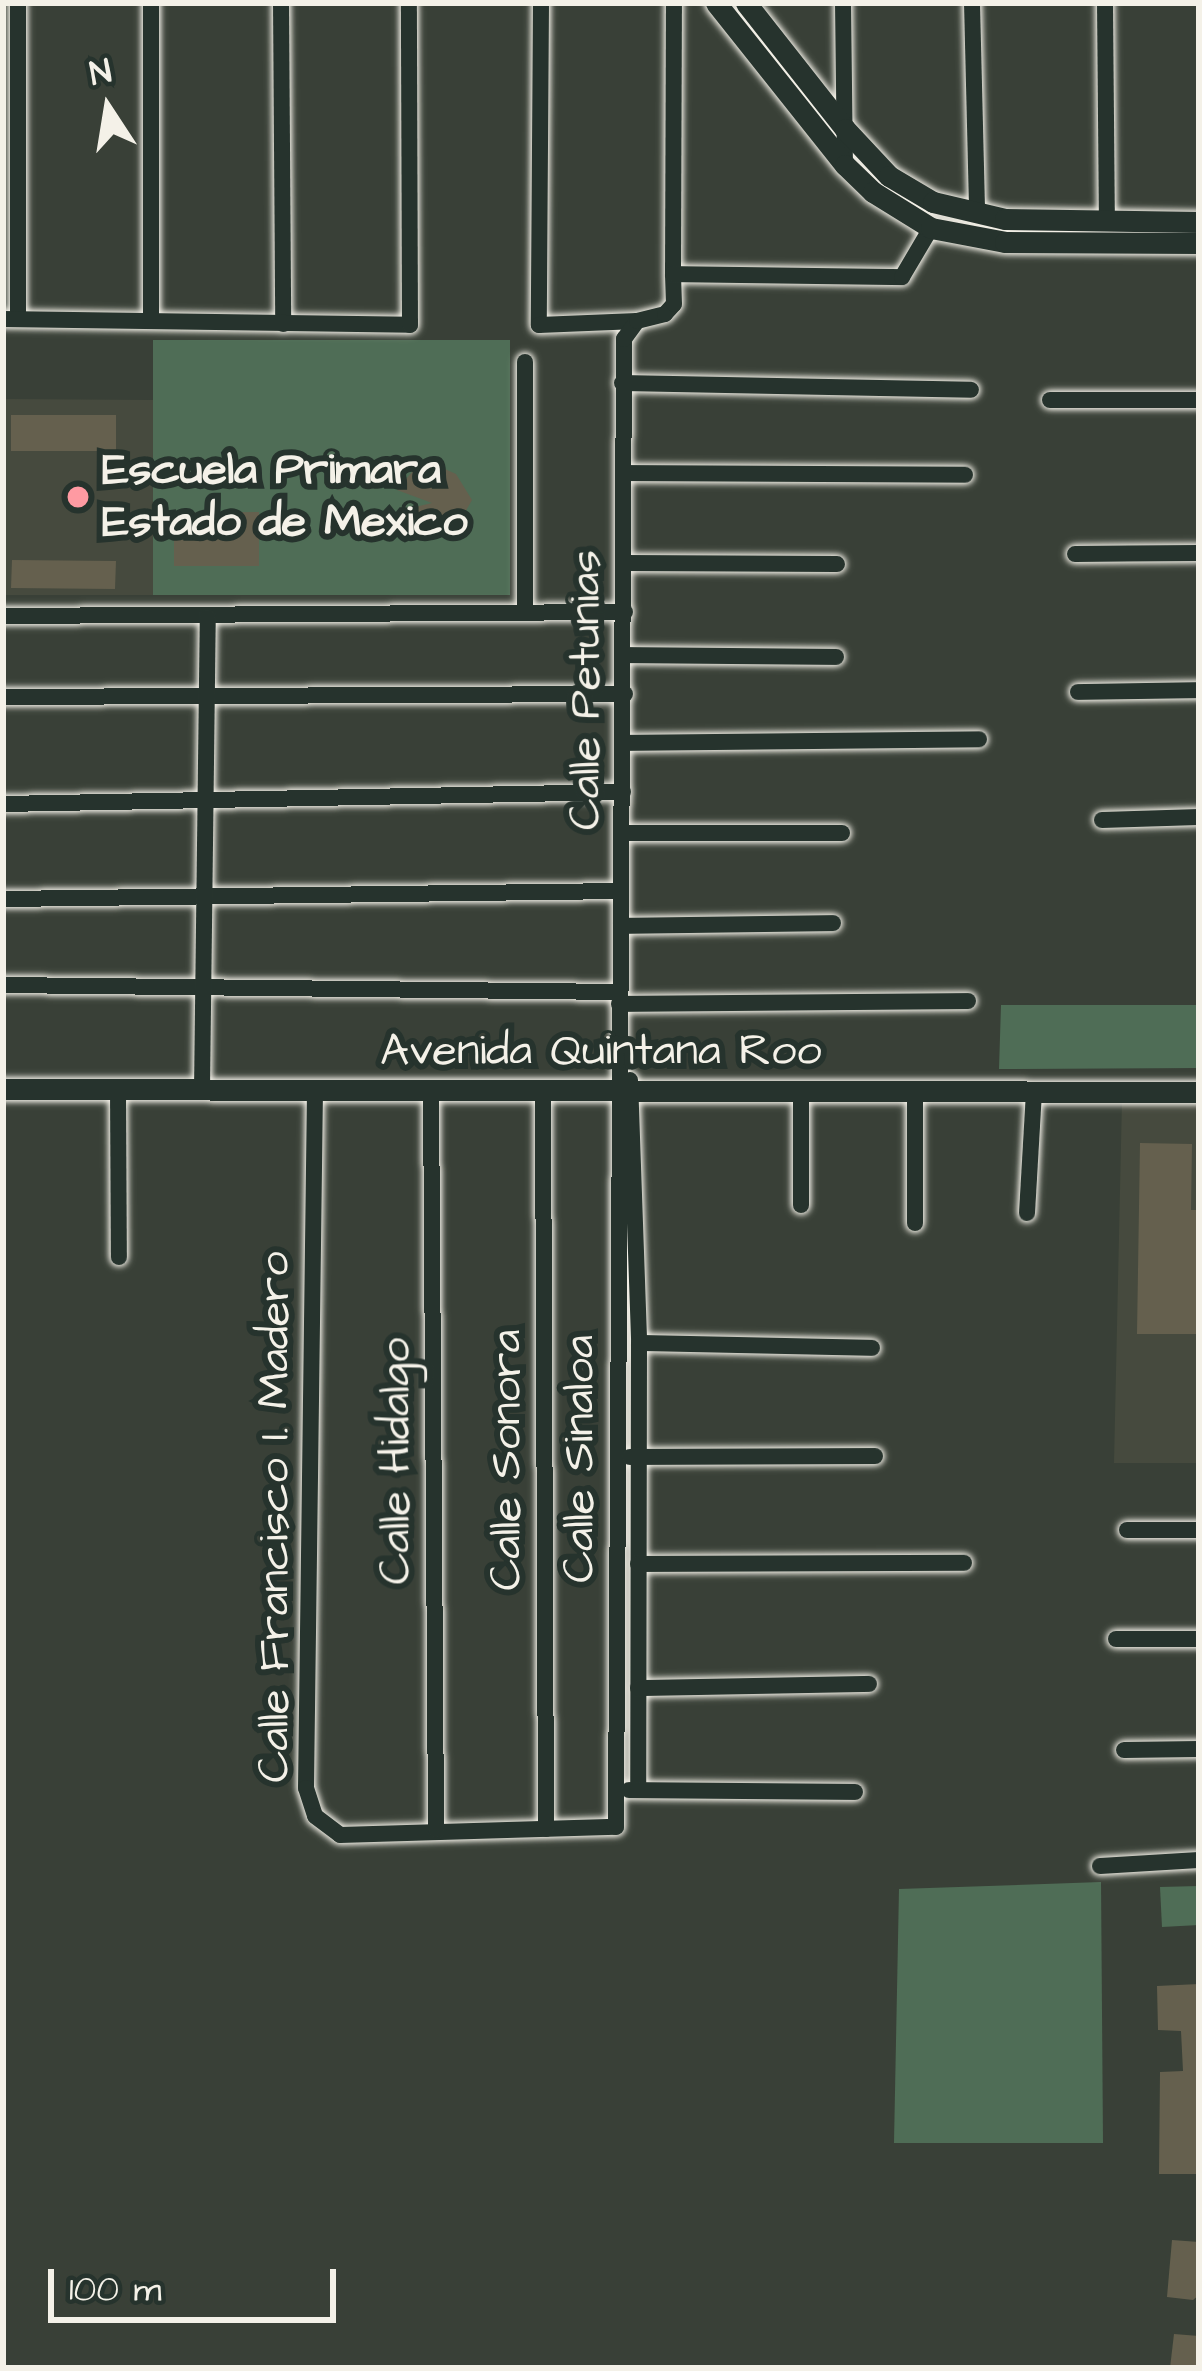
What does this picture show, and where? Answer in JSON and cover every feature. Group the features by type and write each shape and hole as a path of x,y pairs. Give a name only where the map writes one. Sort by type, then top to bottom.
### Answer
{"main road":[{"path":"716,3 845,166 873,191 931,228 1005,242 1199,243"},
{"path":"746,3 845,129 889,176 933,202 977,214 1199,222"},
{"name":"Avenida Quintana Roo","path":"3,1089 1199,1092"}],"street":[{"path":"18,3 11,319 410,325 410,3"},
{"path":"151,321 152,3"},
{"path":"281,3 283,324"},
{"path":"541,3 539,325 637,321 665,314 674,304 674,3"},
{"path":"842,3 845,166"},
{"path":"972,3 977,214"},
{"path":"1105,3 1106,222"},
{"path":"674,274 902,277 931,228"},
{"name":"Calle Petunias","path":"626,1091 619,998 625,694 622,383 624,339 637,321"},
{"path":"524,613 525,362"},
{"path":"622,383 971,390"},
{"path":"1050,400 1198,406"},
{"path":"623,472 965,475"},
{"path":"1076,554 1199,553"},
{"path":"624,563 837,564"},
{"path":"3,616 625,612"},
{"path":"202,1090 208,617"},
{"path":"625,655 836,656"},
{"path":"1078,692 1199,690"},
{"path":"3,697 625,694"},
{"path":"624,743 979,739"},
{"path":"3,804 623,792"},
{"path":"1102,820 1199,817"},
{"path":"622,833 842,833"},
{"path":"3,898 622,891"},
{"path":"621,926 833,923"},
{"path":"3,985 968,1000"},
{"path":"118,1090 119,1257"},
{"name":"Calle Francisco I. Madero","path":"314,1090 306,1788 315,1816 340,1835 616,1827"},
{"name":"Calle Hidalgo","path":"431,1090 436,1830"},
{"name":"Calle Sonora","path":"543,1091 546,1829"},
{"name":"Calle Sinaloa","path":"626,1091 639,1342 638,1790"},
{"name":"Calle Sinaloa","path":"616,1827 617,1457 626,1091"},
{"path":"801,1092 801,1205"},
{"path":"915,1092 915,1223"},
{"path":"1028,1213 1034,1092"},
{"path":"639,1342 872,1348"},
{"path":"617,1457 875,1456"},
{"path":"1127,1530 1199,1530"},
{"path":"638,1564 964,1563"},
{"path":"1115,1640 1199,1640"},
{"path":"638,1688 868,1684"},
{"path":"1124,1750 1199,1749"},
{"path":"616,1791 855,1792"},
{"path":"1100,1866 1199,1860"}],"shaded area":[{"name":"Escuela Primara Estado de Mexico","path":"3,399 153,400 153,595 3,595"},
{"path":"1122,1100 1199,1100 1199,1463 1114,1463"}],"green space":[{"path":"153,340 510,340 510,595 153,595"},
{"path":"1001,1005 1199,1005 1199,1068 999,1069"},
{"path":"1101,1882 1103,2143 894,2143 899,1889"},
{"path":"1199,1886 1199,1925 1162,1927 1160,1887"}],"building":[{"path":"11,415 116,415 116,451 11,451"},
{"path":"436,465 456,474 472,500 455,530 432,537 411,530 398,511 432,503 397,490 412,472"},
{"path":"259,512 259,566 174,566 174,513"},
{"path":"12,560 116,561 115,589 11,588"},
{"path":"1140,1143 1192,1144 1191,1210 1199,1210 1199,1334 1137,1334"},
{"path":"1199,1984 1199,2174 1159,2174 1160,2072 1183,2071 1181,2031 1158,2030 1157,1986"},
{"path":"1172,2240 1199,2242 1199,2295 1193,2300 1167,2297"},
{"path":"1174,2334 1199,2336 1199,2368 1170,2368"}],"place":[{"name":"Escuela Primara Estado de Mexico","path":"78,497"}]}
